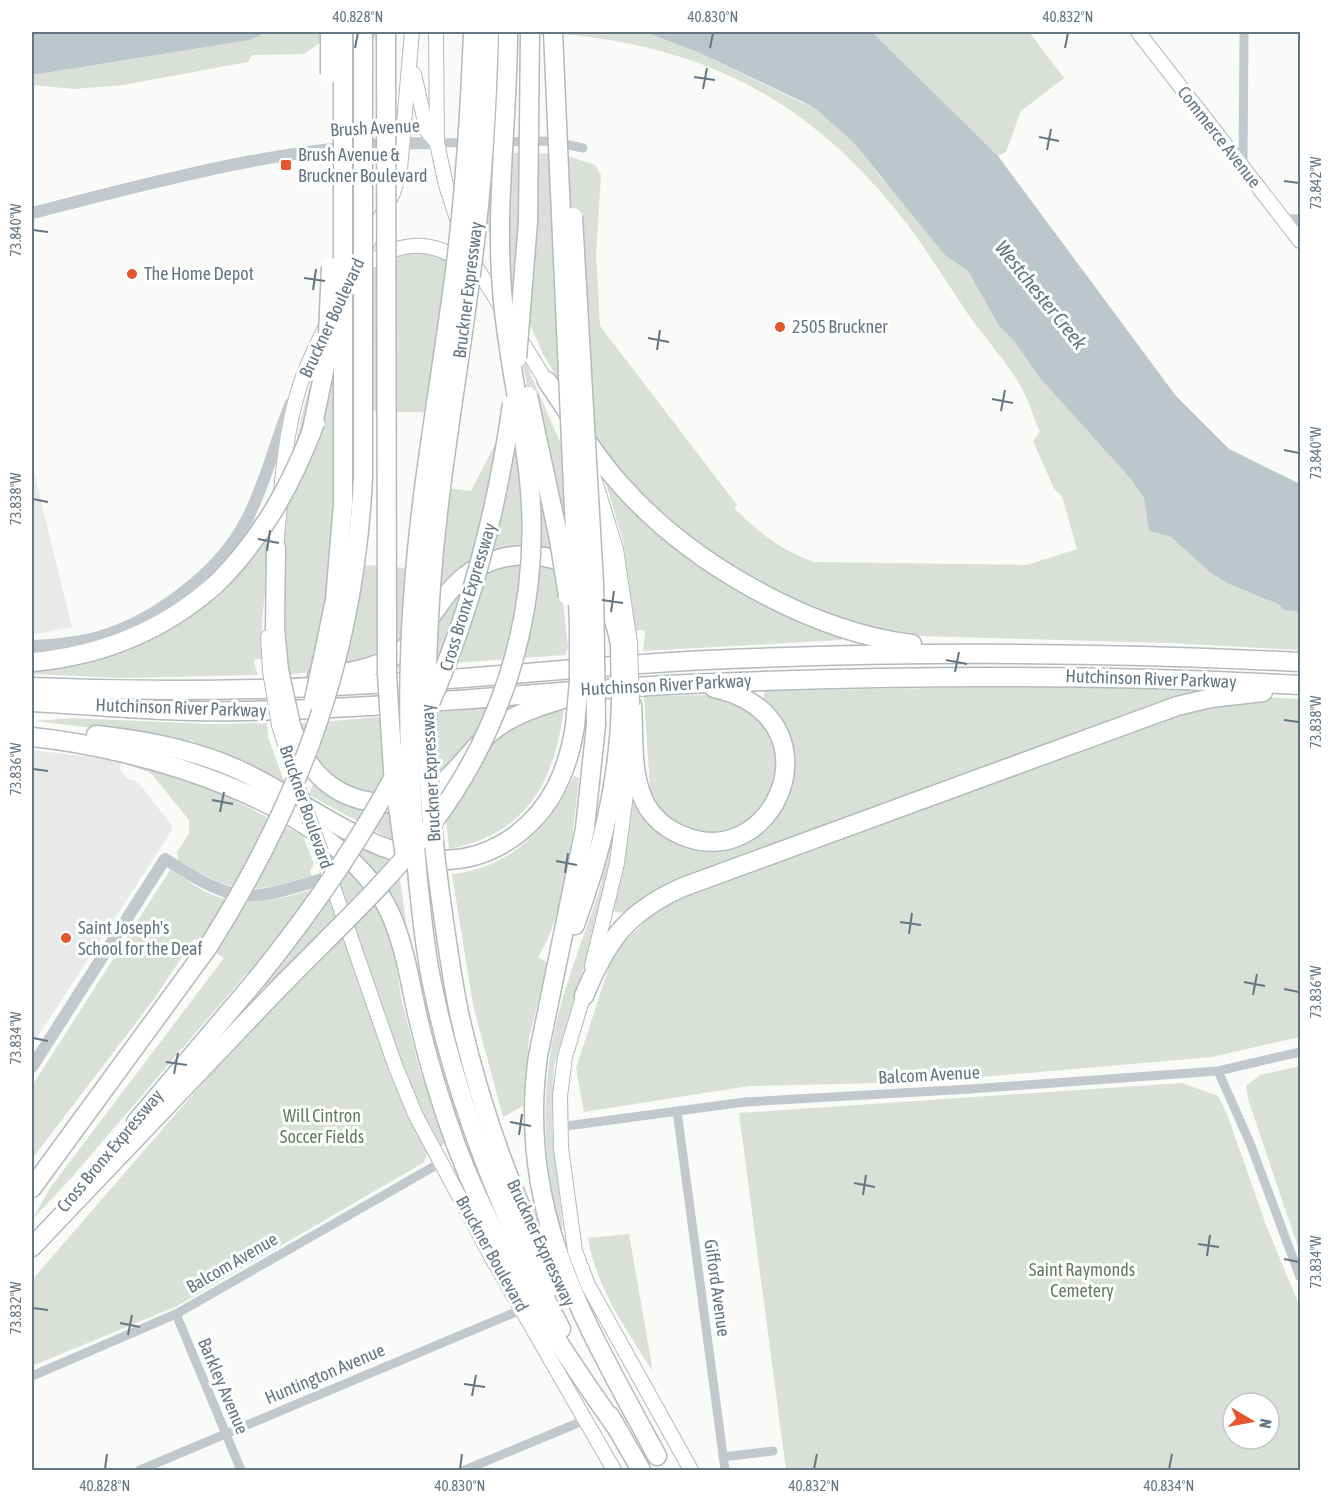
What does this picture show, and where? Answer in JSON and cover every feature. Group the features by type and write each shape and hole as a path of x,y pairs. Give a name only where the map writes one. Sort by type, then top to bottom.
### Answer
{"highway":[{"path":"311,434 326,368 331,311 330,32"},
{"path":"246,881 278,811 306,734 335,600 344,486 343,32"},
{"name":"Cross Bronx Expressway","path":"32,1188 208,947 246,881 290,795 319,725 342,641 354,574 363,466 363,32"},
{"path":"386,32 387,674 393,771 413,880"},
{"name":"Bruckner Expressway","path":"473,32 460,224 425,481 413,597 408,735 413,880 432,986 462,1098 495,1188 551,1309 641,1470"},
{"name":"Bruckner Expressway","path":"489,32 476,228 430,599 427,734 438,878 460,1015 477,1081 505,1164 559,1289 661,1463"},
{"path":"32,1246 402,860 440,813 481,745 510,672 527,596 532,527 528,468 503,309 500,256 508,32"},
{"name":"Cross Bronx Expressway","path":"32,1246 256,980 354,846 402,765 440,685 478,577 505,451 519,344 528,205 530,32"},
{"path":"32,729 146,741 195,753 245,773 381,847 414,858 438,861 463,859 488,851 512,838 534,819 552,796 564,773 575,726 579,681 579,624 553,32"},
{"path":"560,32 591,525 597,660 596,725 583,838 545,1018 536,1075 534,1114 538,1172 544,1210 554,1247 576,1301 661,1463"},
{"path":"502,201 505,256 511,302 566,580 575,678 575,726"},
{"path":"32,662 75,655 130,639 179,613 215,585 237,562 266,524 287,489 311,434 332,363 343,253"},
{"path":"547,381 606,559 625,644 627,705 638,785 650,811 669,828 686,837 718,840 738,835 762,820 779,797 786,770 782,743 771,720 748,700 718,689 685,684"},
{"path":"547,381 623,488 677,536 723,568 786,604 835,626 890,641 976,652"},
{"path":"276,548 274,670 285,725 304,759 329,784 365,801 402,802 422,796 438,786 503,723 525,712 593,689"},
{"path":"32,687 237,688 343,673 383,662 412,641 449,592 463,578 488,562 516,555 547,557 587,575 607,601 625,644"},
{"name":"Hutchinson River Parkway","path":"237,688 394,683 696,660 976,652 1300,662"},
{"name":"Hutchinson River Parkway","path":"32,702 187,711 244,711 685,684 873,677 1034,676 1300,686"},
{"path":"584,996 607,946 626,922 648,905 683,887 1177,706 1231,695 1300,686"},
{"path":"545,1018 609,816 627,705"},
{"path":"32,737 102,747 188,771 248,797 306,828 344,853 365,875 385,904 397,931 433,1076 455,1142 480,1203 549,1331 616,1427"}],"main road":[{"name":"Bruckner Boulevard","path":"276,548 289,430 305,370 393,193 400,169 412,32"},
{"path":"436,32 437,143 450,201 469,253 487,288 547,381"},
{"name":"Commerce Avenue","path":"1138,32 1300,241"},
{"path":"411,63 427,131 437,143"},
{"path":"342,294 354,276 370,261 391,249 407,246 433,247 444,250 465,265 487,288"},
{"path":"627,705 628,785 622,834 584,996 563,1066 560,1127 572,1231 581,1269 690,1470"},
{"name":"Bruckner Boulevard","path":"285,725 299,790 402,1083 441,1163 614,1470"}],"street":[{"path":"1243,168 1244,32"},
{"name":"Brush Avenue","path":"32,213 268,156 403,143 549,141 583,148"},
{"path":"1283,219 1300,219"},
{"path":"32,646 85,640 119,630 179,595 214,565 231,546 247,520 305,370"},
{"path":"32,1067 165,859 210,887 242,896 275,893 329,877"},
{"name":"Balcom Avenue","path":"560,1127 745,1102 1218,1071 1300,1052"},
{"path":"1218,1071 1250,1143 1300,1277"},
{"name":"Gifford Avenue","path":"677,1111 725,1470"},
{"name":"Balcom Avenue","path":"32,1376 176,1314 441,1163"},
{"name":"Huntington Avenue","path":"140,1470 523,1309"},
{"name":"Barkley Avenue","path":"176,1314 241,1470"},
{"path":"465,1470 585,1420"},
{"path":"723,1457 773,1451"}],"shaded area":[{"path":"32,464 72,627 32,635"},
{"name":"Saint Joseph's School for the Deaf","path":"32,750 121,763 120,769 126,778 139,783 172,826 171,832 32,1045"}],"green space":[{"path":"268,32 380,32 378,38 321,42 304,54 252,55 248,62 123,85 74,89 32,85 32,75 250,40"},
{"path":"533,32 645,32 700,53 817,110 853,142 883,180 968,271 999,326 1014,341 1039,377 1130,478 1144,498 1149,531 1171,537 1212,574 1229,584 1278,604 1284,610 1300,612 1300,650 1169,643 918,636 830,617 781,595 720,560 685,536 610,465 543,354 486,225 480,152 562,154 595,165 601,175 596,254 600,326 737,505 734,508 771,540 815,562 1027,565 1077,549 1062,496 1054,489 1033,441 1040,432 1022,388 900,215 862,172 823,135 782,105 738,80 692,61 643,47 590,37"},
{"path":"872,32 1029,32 1064,78 1021,111 1006,152 998,156"},
{"path":"421,251 450,259 448,413 365,411 364,565 421,569 432,486 471,491 527,382 515,338 563,449 565,547 559,553 530,547 515,547 486,553 460,568 449,579 408,635 391,650 354,665 288,675 283,602 285,528 294,456 310,385 316,380 335,320 371,273 391,256"},
{"path":"604,477 617,495 664,536 843,634 841,640 643,651 645,632 636,631 623,541"},
{"path":"255,517 271,530 262,622 262,659 255,659 254,663 258,675 121,678 32,674 32,668 85,659 132,645 177,623 220,591 209,578 241,543"},
{"path":"510,563 554,566 560,575 568,648 565,655 398,667 398,662 457,594 481,575"},
{"path":"1109,685 1230,691 623,913 612,911 633,794 697,845 778,810 775,714 763,699 765,691"},
{"path":"712,695 760,715 779,754 776,788 748,823 711,835 671,823 645,793 650,788 644,696"},
{"path":"1262,697 1300,699 1300,1037 1212,1057 923,1082 749,1086 584,1112 576,1068 611,961 624,942 643,924 639,920 658,906 1164,716"},
{"path":"529,704 427,787 380,796 352,789 321,769 298,724"},
{"path":"564,709 553,760 532,801 517,817 498,831 476,842 449,849 444,797 507,726"},
{"path":"71,718 209,724 267,723 268,737 285,784 190,740 184,744 141,734 35,721"},
{"path":"126,761 225,795 303,836 314,864 310,871 312,876 257,889 243,888 229,886 179,861 177,853 189,833 189,820 151,773 125,764"},
{"path":"574,776 579,778 567,871 548,939 538,957 548,963 529,1038 523,1106 503,1117 473,1005 452,874 492,863 510,854 526,842 553,812"},
{"path":"314,781 392,813 396,842 309,795"},
{"path":"616,816 605,889 554,1066 552,1128 563,1228 560,1229 550,1183 545,1113 552,1044 561,1005 599,891 610,833"},
{"path":"321,824 398,866 408,935 366,864 347,846 319,828"},
{"path":"328,853 354,872 383,918 392,941 402,1002 420,1071 449,1142 438,1147 401,1062"},
{"name":"Will Cintron Soccer Fields","path":"170,870 206,892 234,901 277,899 320,887 328,894 394,1077 428,1153 423,1163 177,1306 32,1366 32,1280 225,1057 280,999 247,973 72,1177 32,1220 50,1188 224,958 194,939 154,999 32,1159 32,1086"},
{"path":"1300,1066 1300,1253 1248,1099 1246,1086 1260,1075"},
{"name":"Saint Raymonds Cemetery","path":"1182,1083 1218,1096 1227,1114 1266,1225 1300,1307 1300,1470 786,1470 739,1113"},
{"path":"629,1234 653,1372 605,1291 588,1238"}],"water":[{"path":"32,32 268,32 250,40 32,75"},
{"name":"Westchester Creek","path":"645,32 872,32 998,156 1176,396 1229,449 1300,484 1300,612 1284,610 1278,604 1229,584 1212,574 1171,537 1149,531 1144,498 1130,478 1039,377 1014,341 999,326 968,271 945,255 853,142 817,110 700,53"}],"place":[{"name":"Brush Avenue & Bruckner Boulevard","path":"286,165"},
{"name":"The Home Depot","path":"132,274"},
{"name":"2505 Bruckner","path":"780,327"},
{"name":"Saint Joseph's School for the Deaf","path":"66,938"}]}
